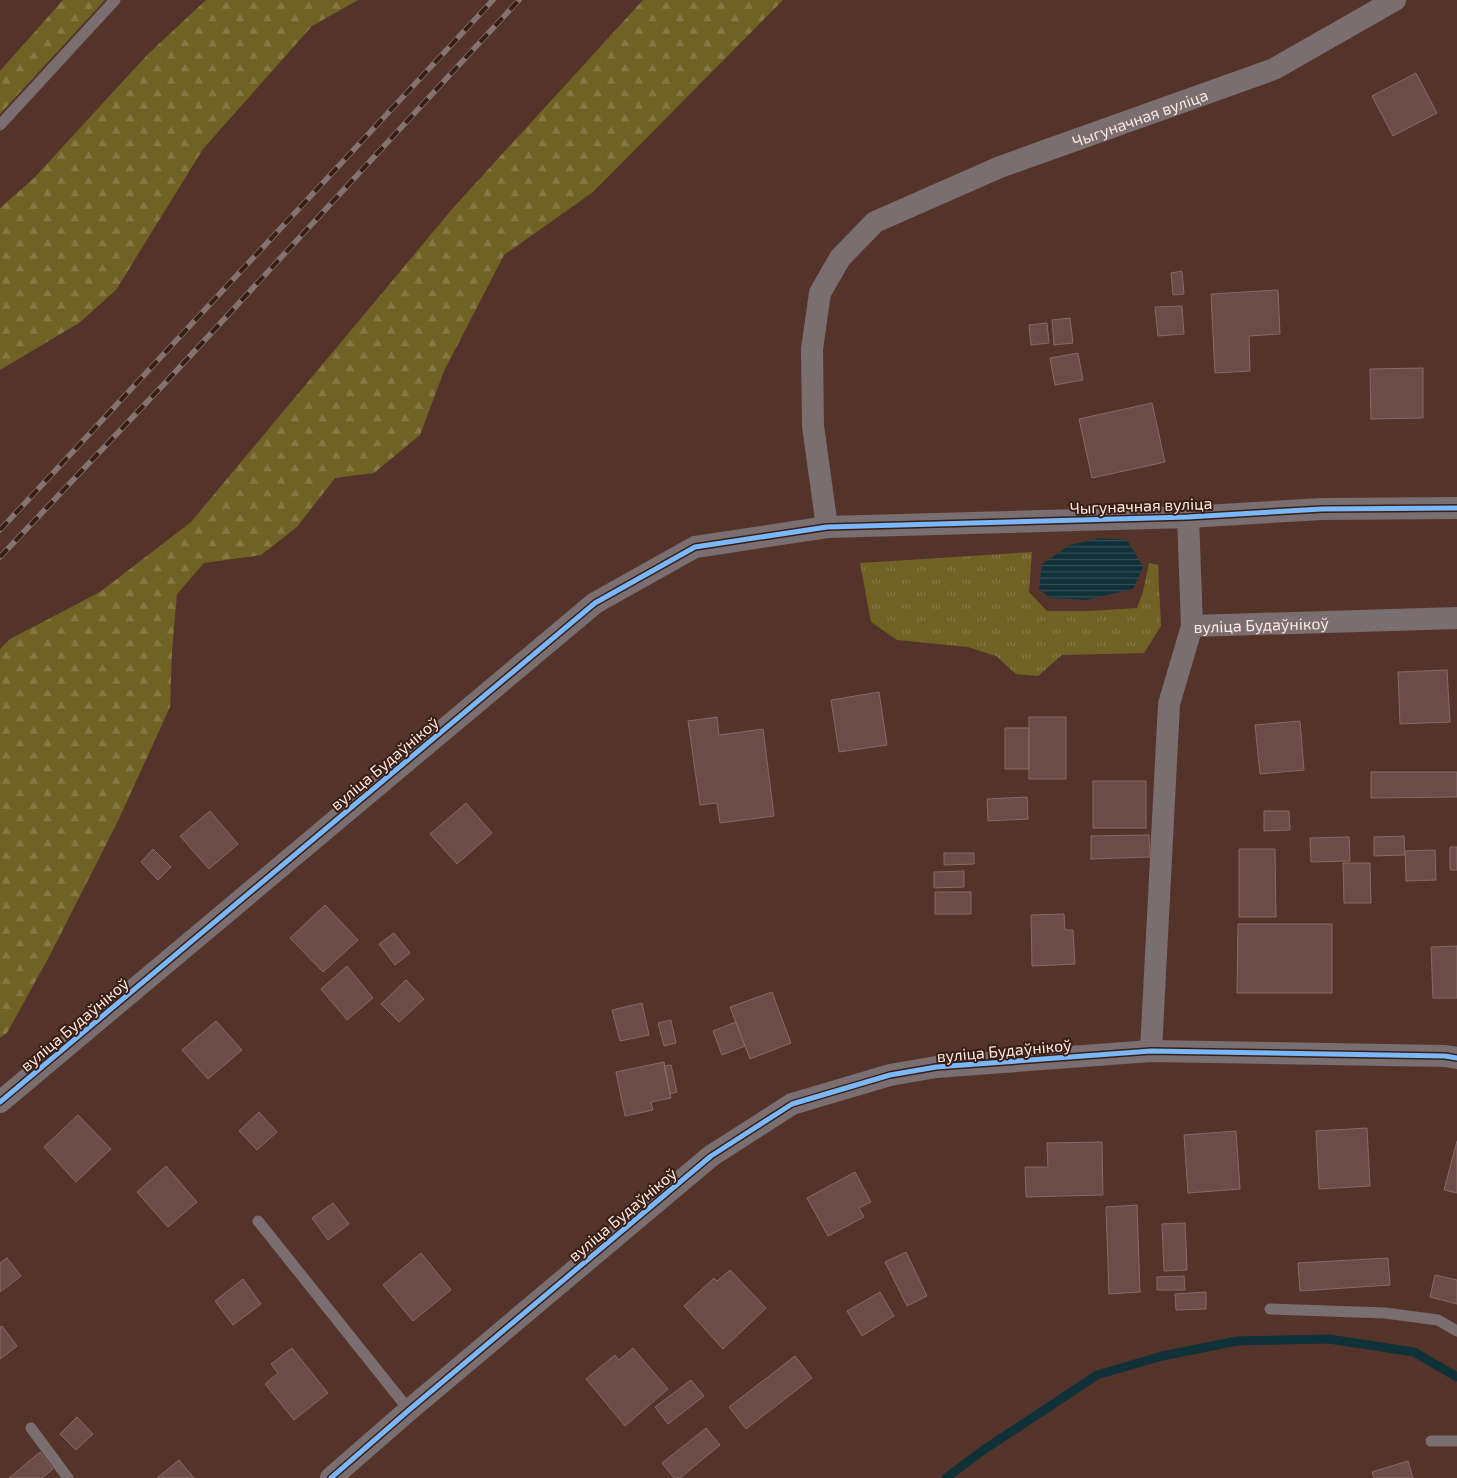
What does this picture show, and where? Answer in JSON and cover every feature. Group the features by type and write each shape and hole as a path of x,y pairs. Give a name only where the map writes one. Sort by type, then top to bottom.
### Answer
{"street":[{"name":"Чыгуначная вуліца","path":"1395,0 1274,69 1000,167 875,222 840,258 820,293 812,349 813,426 827,527 1188,517 1322,508 1457,508"},
{"path":"1188,517 1192,626"},
{"name":"вуліца Будаўнікоў","path":"0,1102 595,603 695,547 827,527"},
{"name":"вуліца Будаўнікоў","path":"1151,1051 1169,704 1192,626 1457,618"},
{"name":"вуліца Будаўнікоў","path":"331,1478 711,1156 792,1104 890,1075 936,1067 1151,1051 1445,1056 1457,1058"}],"lane":[{"path":"0,125 115,0"},
{"path":"258,1221 409,1410"},
{"path":"1270,1309 1385,1313 1438,1320 1457,1331"},
{"path":"32,1428 68,1478"},
{"path":"1431,1441 1457,1441"}],"green space":[{"path":"63,0 105,0 0,114 0,71"},
{"path":"206,0 358,0 312,26 203,149 116,290 79,323 0,370 0,208 34,178 148,54"},
{"path":"643,0 783,0 593,192 504,255 444,371 420,435 374,473 335,478 297,527 261,555 204,563 177,594 170,707 118,821 50,955 7,1033 0,1038 0,649 10,639 100,592 191,522 453,208"},
{"path":"1032,552 1029,592 1047,611 1137,608 1143,592 1149,563 1158,565 1161,626 1144,653 1062,655 1038,676 1016,674 996,656 968,647 897,640 871,622 860,563"}],"water":[{"path":"1100,538 1127,540 1143,567 1133,589 1087,600 1050,598 1039,589 1042,564 1070,545"}],"building":[{"path":"1416,73 1437,113 1393,136 1372,96"},
{"path":"1182,271 1184,294 1173,295 1171,273"},
{"path":"1278,290 1280,334 1249,336 1250,371 1215,373 1211,294"},
{"path":"1182,306 1184,334 1158,336 1155,307"},
{"path":"1070,318 1073,343 1054,345 1052,320"},
{"path":"1047,323 1049,343 1031,345 1029,325"},
{"path":"1078,353 1083,380 1055,385 1050,358"},
{"path":"1423,368 1423,418 1371,419 1370,369"},
{"path":"1152,403 1165,462 1092,478 1079,419"},
{"path":"1447,670 1450,722 1400,724 1398,672"},
{"path":"879,692 887,745 839,752 831,700"},
{"path":"717,717 719,735 763,729 774,816 720,823 717,803 700,805 688,721"},
{"path":"1029,717 1066,717 1066,779 1029,779"},
{"path":"1300,721 1304,770 1260,774 1255,725"},
{"path":"1005,728 1029,728 1029,769 1005,769"},
{"path":"1371,772 1457,772 1457,797 1371,798"},
{"path":"1093,781 1146,781 1146,828 1093,828"},
{"path":"1027,797 1028,819 988,821 987,799"},
{"path":"466,803 492,833 457,864 430,834"},
{"path":"210,811 238,844 209,869 180,836"},
{"path":"1264,811 1289,811 1290,830 1264,831"},
{"path":"1149,835 1150,857 1091,859 1091,836"},
{"path":"1404,836 1405,855 1374,856 1374,837"},
{"path":"1349,837 1350,861 1311,862 1310,838"},
{"path":"1450,847 1457,847 1457,870 1450,870"},
{"path":"153,849 171,867 158,880 141,862"},
{"path":"1239,849 1275,849 1276,917 1239,917"},
{"path":"1435,850 1436,880 1406,881 1405,851"},
{"path":"944,853 974,853 974,864 944,865"},
{"path":"1343,863 1370,863 1371,903 1344,903"},
{"path":"964,871 964,887 934,888 934,872"},
{"path":"935,892 971,892 971,914 935,914"},
{"path":"325,905 358,940 323,972 290,938"},
{"path":"1064,914 1065,930 1073,930 1075,964 1032,966 1031,915"},
{"path":"1238,924 1332,924 1332,993 1237,993"},
{"path":"394,933 410,953 395,965 379,944"},
{"path":"1457,946 1457,998 1433,998 1431,947"},
{"path":"347,966 373,998 347,1020 321,989"},
{"path":"406,980 424,999 399,1022 381,1004"},
{"path":"772,992 791,1043 750,1059 730,1007"},
{"path":"642,1003 649,1035 620,1041 612,1010"},
{"path":"671,1020 676,1043 664,1046 658,1023"},
{"path":"216,1021 242,1050 208,1079 182,1050"},
{"path":"736,1022 745,1046 722,1055 713,1031"},
{"path":"664,1062 671,1098 651,1102 653,1110 625,1116 616,1072"},
{"path":"671,1065 677,1092 670,1094 664,1066"},
{"path":"259,1112 277,1132 257,1150 239,1131"},
{"path":"78,1115 111,1149 76,1182 44,1147"},
{"path":"1367,1128 1370,1186 1319,1189 1316,1131"},
{"path":"1236,1131 1240,1189 1188,1193 1184,1135"},
{"path":"1457,1141 1457,1193 1444,1190"},
{"path":"1102,1142 1103,1195 1026,1197 1025,1167 1048,1167 1047,1143"},
{"path":"166,1166 197,1202 168,1227 137,1192"},
{"path":"855,1172 871,1202 859,1208 864,1217 828,1236 807,1198"},
{"path":"333,1203 349,1224 328,1240 312,1218"},
{"path":"1137,1205 1140,1292 1109,1294 1106,1207"},
{"path":"1185,1223 1187,1270 1164,1271 1162,1224"},
{"path":"906,1252 927,1296 907,1306 885,1262"},
{"path":"421,1253 451,1290 413,1321 383,1285"},
{"path":"7,1258 21,1276 0,1292 0,1263"},
{"path":"1388,1258 1390,1285 1300,1291 1298,1263"},
{"path":"730,1270 766,1308 723,1349 684,1306 714,1278 717,1281"},
{"path":"1435,1275 1457,1280 1457,1304 1430,1297"},
{"path":"1184,1276 1185,1290 1157,1290 1157,1277"},
{"path":"243,1279 261,1304 233,1325 215,1301"},
{"path":"880,1292 894,1316 862,1336 847,1311"},
{"path":"1206,1292 1206,1309 1176,1310 1175,1294"},
{"path":"2,1326 17,1346 0,1359 0,1327"},
{"path":"292,1348 328,1393 294,1420 265,1384 278,1373 271,1364"},
{"path":"633,1348 668,1389 625,1426 586,1379 615,1355 619,1360"},
{"path":"795,1356 812,1378 746,1429 729,1407"},
{"path":"691,1380 704,1396 668,1424 655,1407"},
{"path":"77,1417 93,1434 76,1450 60,1434"},
{"path":"706,1428 720,1445 680,1478 674,1478 662,1463"},
{"path":"40,1452 53,1469 42,1478 9,1478"},
{"path":"179,1460 194,1478 157,1478"},
{"path":"1408,1461 1413,1478 1374,1478 1372,1472"}],"waterway":[{"path":"946,1478 982,1451 1097,1375 1162,1356 1237,1341 1329,1339 1414,1352 1457,1377"}],"railway":[{"path":"0,530 493,0"},
{"path":"0,557 166,382 519,0"}],"cycle path":[{"path":"0,1102 595,603 695,547 827,527 1188,517 1322,509 1457,508"},
{"path":"331,1478 711,1156 792,1104 890,1075 936,1067 1151,1051 1445,1056 1457,1058"}]}
